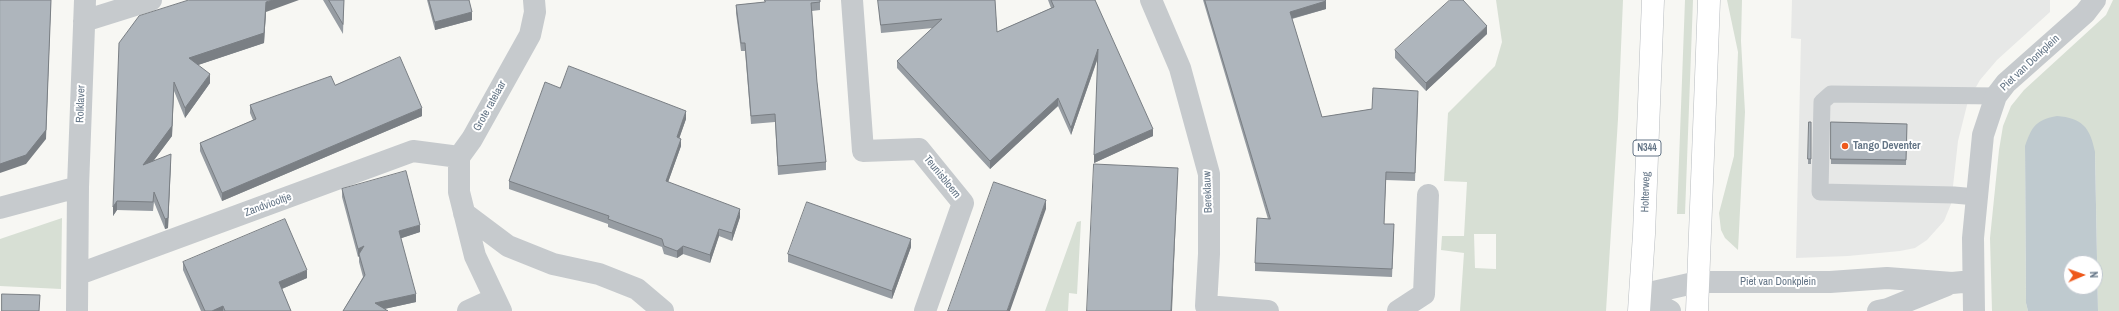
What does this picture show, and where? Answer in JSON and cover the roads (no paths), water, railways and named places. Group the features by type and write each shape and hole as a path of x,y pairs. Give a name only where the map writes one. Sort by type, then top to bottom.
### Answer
{"main road":[{"name":"Holterweg","path":"1640,303 1653,0"},
{"path":"1697,311 1709,0"}],"street":[{"name":"Rolklaver","path":"77,311 78,187 84,10 151,0"},
{"name":"Grote ratelaar","path":"459,157 472,138 530,35 535,12 534,0"},
{"name":"Teunisbloem","path":"852,0 863,151 919,149 963,203 925,311"},
{"name":"Bereklauw","path":"1151,0 1180,68 1209,174 1209,254 1206,306 1268,311"},
{"name":"Piet van Donkplein","path":"1974,311 1962,282 1973,238 1983,135 1996,96 2006,83 2085,13 2095,0"},
{"name":"Zandviooltje","path":"78,274 413,151 459,157"},
{"path":"459,157 459,192 475,256 498,305 468,311"},
{"path":"0,208 78,187"},
{"path":"1398,311 1424,294 1428,195"},
{"path":"464,213 508,246 553,264 599,274 637,289 663,311"},
{"name":"Piet van Donkplein","path":"1640,303 1698,282 1830,282 1887,278 1962,282"},
{"path":"1878,311 1888,309 1962,282"},
{"path":"1640,303 1670,311"}],"lane":[{"path":"1976,197 1954,195 1820,192 1822,102 1831,94 1996,96"}],"place":[{"name":"Tango Deventer","path":"1845,146"}]}
